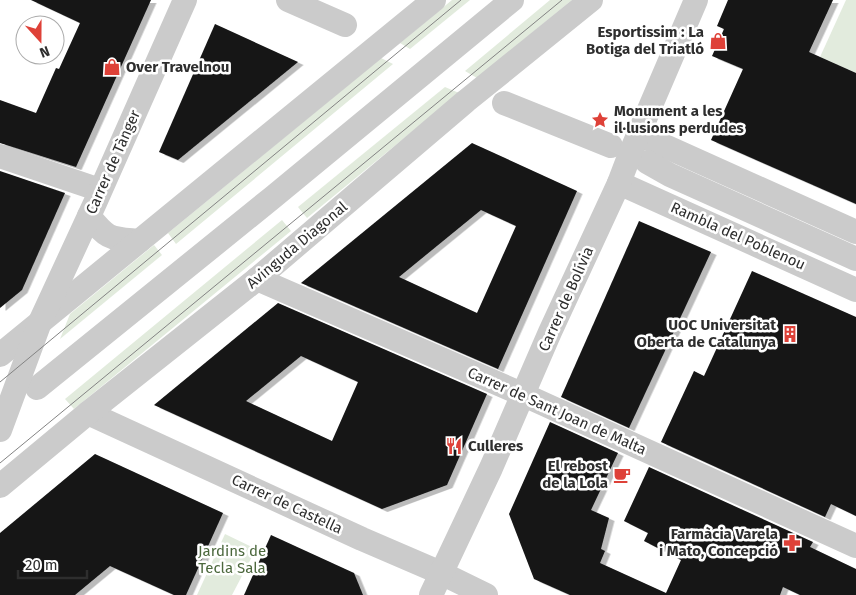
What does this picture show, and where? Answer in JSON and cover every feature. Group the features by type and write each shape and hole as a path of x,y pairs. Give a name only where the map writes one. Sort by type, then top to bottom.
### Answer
{"street":[{"name":"Carrer de Tànger","path":"0,430 40,322 185,0"},
{"path":"288,0 345,25"},
{"path":"0,355 434,0"},
{"path":"18,383 272,198 512,0"},
{"name":"Avinguda Diagonal","path":"0,486 88,413 257,279 458,107 591,0"},
{"name":"Carrer de Bolívia","path":"430,595 524,395 550,332 619,184 638,134 696,0"},
{"path":"504,103 611,146"},
{"path":"638,134 856,232"},
{"path":"0,156 100,190"},
{"name":"Rambla del Poblenou","path":"647,162 670,176 856,259"},
{"name":"Rambla del Poblenou","path":"619,184 856,290"},
{"path":"89,216 100,230 110,238 139,241"},
{"name":"Carrer de Sant Joan de Malta","path":"257,279 524,395 856,546"},
{"name":"Carrer de Castella","path":"88,413 486,595"}],"green space":[{"path":"452,0 470,0 410,49 400,43"},
{"path":"550,0 572,0 477,78 465,71"},
{"path":"846,0 856,0 856,73 820,57"},
{"path":"381,58 393,64 176,244 168,233"},
{"path":"445,87 459,93 307,218 298,207"},
{"path":"282,220 291,231 74,409 65,399"},
{"path":"154,245 162,255 60,339 70,314"},
{"name":"Jardins de Tecla Sala","path":"225,534 256,549 232,595 197,595"}],"building":[{"path":"31,0 151,0 76,167 0,143 0,100 36,113 56,68 59,69 61,65 65,65 65,56 80,23"},
{"path":"728,0 833,0 809,52 856,73 856,204 711,140 743,69 712,56 724,29 717,26"},
{"path":"215,24 298,62 178,160 159,152"},
{"path":"472,143 577,191 498,369 301,283","holes":["481,210 516,226 477,313 399,277"]},
{"path":"0,171 65,193 22,290 0,308"},
{"name":"UOC Universitat Oberta de Catalunya","path":"639,221 711,252 629,428 561,397"},
{"path":"752,271 856,317 856,516 831,504 825,517 661,442 694,371 704,376"},
{"path":"278,303 487,394 447,485 382,509 154,405","holes":["301,356 358,382 332,441 246,401"]},
{"path":"550,422 618,453 591,510 609,518 601,549 605,551 600,563 666,593 681,560 644,541 648,533 624,521 649,467 813,542 810,547 856,569 856,595 800,595 783,587 780,595 570,595 534,579 509,514"},
{"path":"95,454 223,513 186,595 174,595 110,566 75,595 0,595 0,533"},
{"path":"271,535 354,573 363,595 244,595"}],"tram line":[{"path":"0,382 461,0"},
{"path":"0,463 562,0"}],"place":[{"name":"Esportissim : La Botiga del Triatló","path":"718,41"},
{"name":"Over Travelnou","path":"112,67"},
{"name":"Monument a les il·lusions perdudes","path":"600,120"},
{"name":"UOC Universitat Oberta de Catalunya","path":"790,334"},
{"name":"Culleres","path":"454,446"},
{"name":"El rebost de la Lola","path":"622,475"},
{"name":"Farmàcia Varela i Mato, Concepció","path":"792,543"}]}
